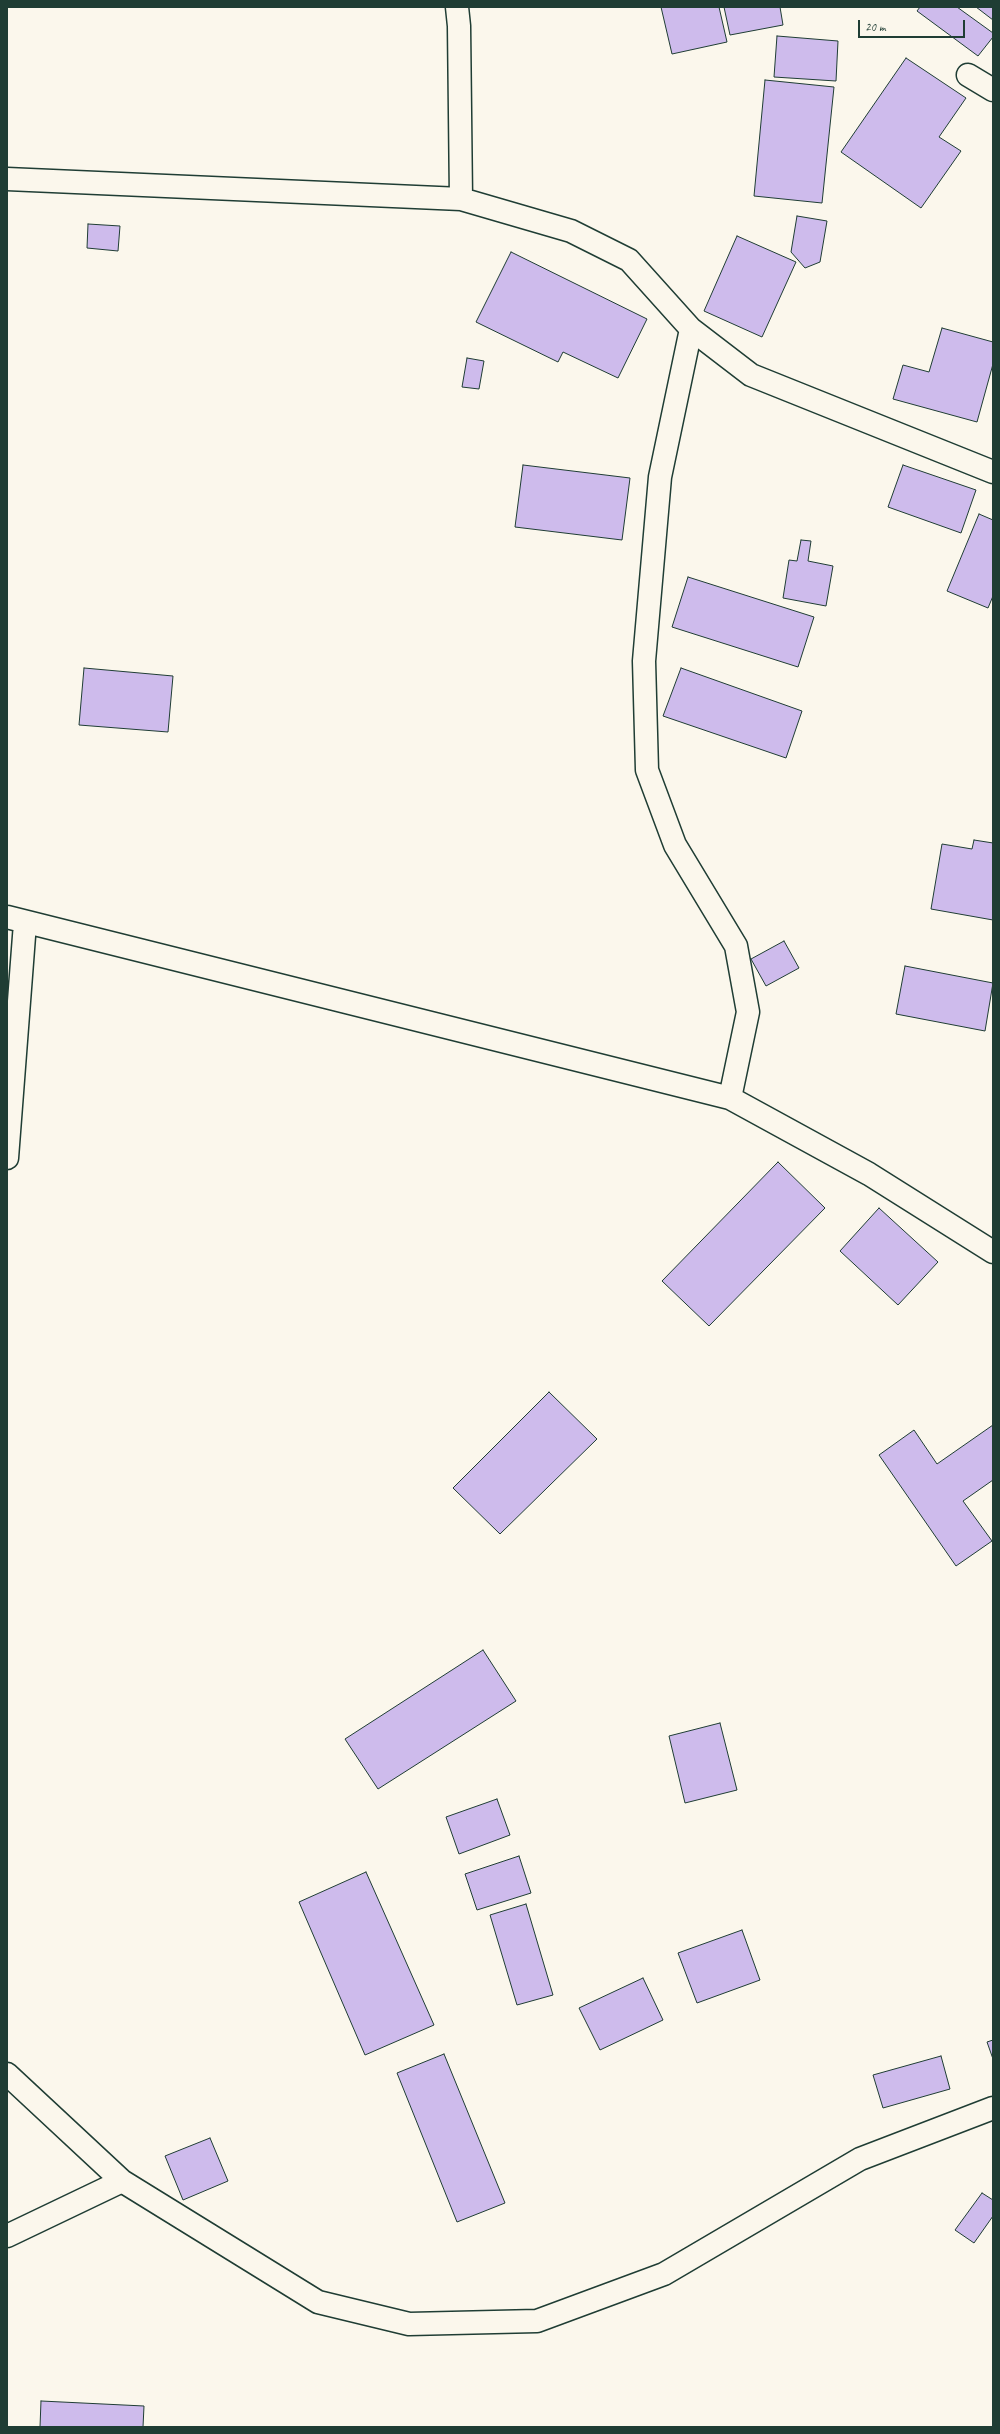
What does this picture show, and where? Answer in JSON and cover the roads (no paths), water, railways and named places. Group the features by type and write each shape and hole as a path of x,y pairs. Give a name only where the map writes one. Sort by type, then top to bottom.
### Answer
{"street":[{"path":"457,7 459,26 461,199"},
{"path":"968,75 993,90"},
{"path":"7,179 461,199 571,231 629,260 691,329 751,375 993,472"},
{"path":"691,329 660,477 644,661 647,770 675,845 736,946 748,1012 730,1098"},
{"path":"7,1158 16,920 730,1098 869,1174 992,1250"},
{"path":"7,2074 122,2181 318,2302 409,2324 537,2321 664,2274 860,2159 993,2108"},
{"path":"7,2236 122,2181"}]}
